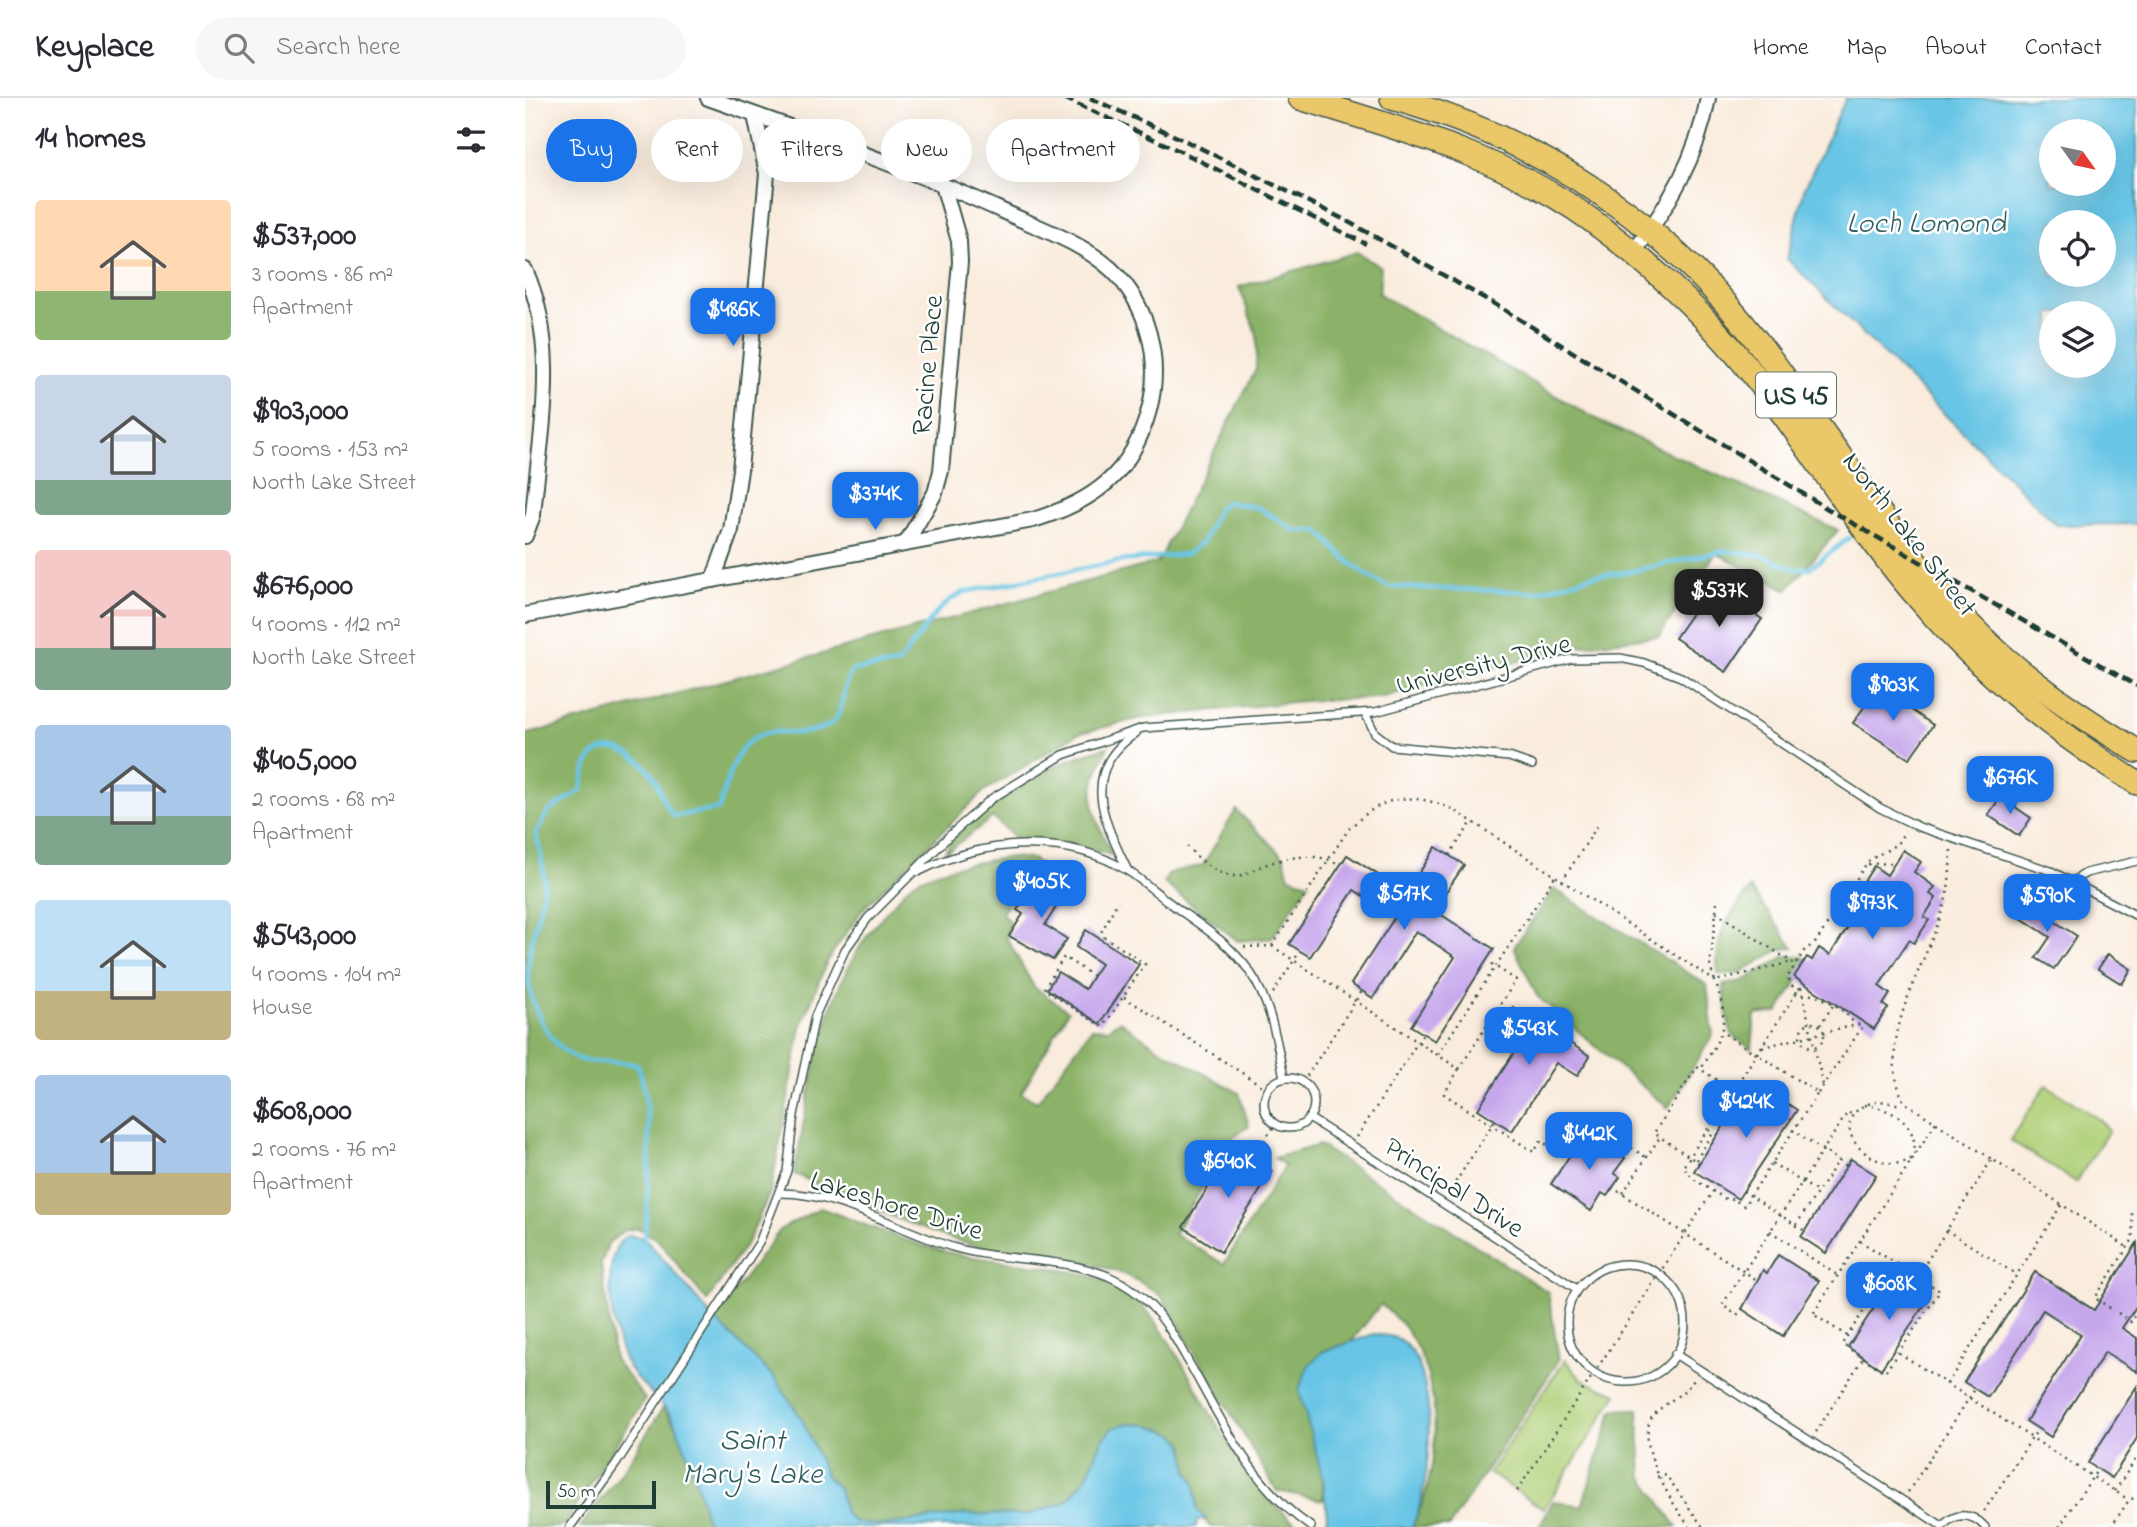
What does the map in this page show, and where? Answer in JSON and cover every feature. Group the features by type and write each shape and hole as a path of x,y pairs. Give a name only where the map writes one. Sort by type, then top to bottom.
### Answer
{"main road":[{"name":"North Lake Street","path":"1300,98 1425,136 1497,165 1575,209 1633,253 1689,302 1742,361 1898,573 1952,636 2035,714 2137,783"},
{"name":"North Lake Street","path":"1392,98 1460,120 1537,154 1595,188 1650,230 1706,282 1754,337 1890,529 1956,610 1994,648 2041,688 2137,751"}],"street":[{"path":"525,615 1033,520 1062,511 1098,491 1120,470 1145,427 1151,403 1154,354 1145,322 1129,290 1103,263 1070,241 943,185 708,98"},
{"path":"1633,253 1680,180 1708,98"},
{"path":"713,580 730,530 742,443 767,174 755,115"},
{"name":"Racine Place","path":"907,543 935,493 941,471 960,262 959,241 943,185"},
{"path":"525,270 540,312 545,366 533,514 525,536"}],"lane":[{"name":"University Drive","path":"781,1193 787,1171 804,1056 822,997 845,950 868,918 969,816 1014,782 1072,751 1143,728 1365,713 1571,659 1620,658 1644,663 1681,677 1880,808 1952,838 2073,881 2137,916"},
{"path":"1365,713 1375,733 1392,746 1509,757 1532,765"},
{"path":"1129,871 1100,807 1100,794 1105,770 1118,748 1143,728"},
{"path":"911,875 969,852 1029,844 1075,850 1129,871 1230,947 1250,972 1274,1029 1284,1078"},
{"path":"2073,881 2086,873 2137,862"},
{"path":"1284,1078 1303,1083 1312,1093 1314,1102 1310,1118 1296,1128 1275,1125 1264,1109 1267,1089 1284,1078"},
{"name":"Principal Drive","path":"1310,1118 1577,1289"},
{"name":"Lakeshore Drive","path":"570,1527 616,1464 759,1243 781,1193 828,1201 951,1246 1077,1267 1107,1276 1130,1287 1152,1307 1177,1342 1243,1457 1257,1476 1280,1504 1311,1527"},
{"path":"1615,1265 1645,1267 1658,1273 1678,1296 1683,1310 1683,1333 1675,1354 1657,1373 1644,1379 1618,1381 1594,1373 1581,1362 1568,1334 1570,1303 1577,1289 1600,1269 1615,1265"},
{"path":"1675,1354 1942,1526 1948,1520 1963,1515 1979,1520 1985,1527"}],"path":[{"path":"1272,946 1348,830 1362,816 1393,799 1413,797 1433,801 1472,822 1715,981 1794,963"},
{"path":"1450,855 1472,822"},
{"path":"1797,993 1787,978 1794,963 1804,951 1817,942 1866,864 1897,844 1910,822"},
{"path":"1562,881 1598,825"},
{"path":"1903,1103 1895,1082 1895,1045 1946,898 1952,838"},
{"path":"1187,846 1197,858 1220,872 1237,876 1275,861 1298,857 1329,858 1340,865"},
{"path":"1866,864 1892,863"},
{"path":"1438,1055 1555,876"},
{"path":"1093,976 1064,957 1044,989 1103,1027 1116,1004 1124,997 1127,987 1146,964 1099,936 1118,901"},
{"path":"1702,1069 1723,1033 1725,1008 1710,967 1717,902"},
{"path":"1716,912 1794,963"},
{"path":"1230,947 1272,946 1459,1069"},
{"path":"1265,1005 1300,951"},
{"path":"1487,961 1516,980 1444,1094 1534,1152 1541,1141 1568,1158"},
{"path":"1761,1048 1800,1038 1813,1035 1825,1032 1855,1025 1865,1023 1744,1206 1713,1191 1695,1180 1683,1167 1802,985 1803,996 1813,1035 1823,1085"},
{"path":"1303,1083 1362,991"},
{"path":"1803,996 1814,995 1833,1005 1855,1025"},
{"path":"1124,997 1267,1089"},
{"path":"1820,1025 1833,1005"},
{"path":"1809,1023 1820,1025 1825,1032 1823,1041 1815,1047 1805,1045 1800,1038 1803,1027 1809,1023"},
{"path":"1723,1033 1818,1093"},
{"path":"1351,1145 1423,1034"},
{"path":"1708,1129 1713,1133 1698,1162 1654,1133 1697,1067 1743,1097"},
{"path":"1743,1308 1737,1315 1722,1305 1848,1112 1851,1114 1865,1105 1880,1101 1903,1103 1936,1122 2127,1247"},
{"path":"1896,1114 1903,1103"},
{"path":"1865,1105 1896,1114 1910,1127 1915,1138 1914,1157"},
{"path":"1556,1150 1579,1114 1647,1158"},
{"path":"1851,1114 1848,1129 1855,1143 1869,1156 1900,1165 1914,1157"},
{"path":"1442,1203 1495,1120"},
{"path":"1847,1336 1813,1314 1936,1122"},
{"path":"1252,1158 1275,1125"},
{"path":"1786,1126 1847,1166"},
{"path":"1623,1194 1660,1138"},
{"path":"1911,1286 1991,1158"},
{"path":"1796,1225 1839,1160"},
{"path":"1772,1163 1818,1192"},
{"path":"1517,1491 1717,1185"},
{"path":"1612,1187 1756,1280"},
{"path":"1743,1191 1805,1231"},
{"path":"1947,1384 2062,1204"},
{"path":"2110,1308 2095,1298 2133,1240 2131,1213"},
{"path":"1946,1230 2017,1275"},
{"path":"1770,1231 1837,1275"},
{"path":"1860,1241 1895,1263 1917,1277 1940,1292 1885,1373 1842,1344 1895,1263"},
{"path":"2118,1313 2131,1322 2137,1312"},
{"path":"1899,1352 2129,1500"},
{"path":"1810,1441 1863,1358"},
{"path":"1690,1527 1657,1477 1650,1447 1649,1422 1661,1407 1685,1392 1700,1370"},
{"path":"1902,1500 1975,1389"},
{"path":"1979,1520 2038,1429"},
{"path":"2115,1492 2137,1457"},
{"path":"2059,1527 2098,1469"},
{"path":"1657,1477 1666,1475 1703,1527"},
{"path":"2112,1527 2129,1500 2137,1497"}],"green space":[{"path":"1357,252 1381,267 1379,294 1605,424 1838,530 1787,590 1716,553 1659,636 1576,646 1379,698 1302,701 1141,718 1077,734 984,791 863,909 827,961 801,1027 771,1190 749,1239 707,1301 658,1240 638,1228 623,1231 608,1244 601,1264 614,1359 645,1399 567,1521 560,1527 525,1527 525,735 1158,562 1256,369 1257,336 1239,287"},
{"path":"1108,747 1095,778 1093,801 1099,825 1112,855 1073,845 1015,838 993,817 944,854 950,842 1023,784 1063,763"},
{"path":"1236,810 1284,857 1289,877 1309,883 1272,938 1238,941 1164,883 1169,873 1203,865"},
{"path":"1011,857 1033,859 1045,870 1037,882 1019,887 1002,913 1010,922 1006,937 1034,987 1068,1011 1021,1093 1037,1102 1092,1028 1107,1029 1119,1021 1160,1049 1239,1093 1249,1126 1233,1138 1174,1234 1224,1264 1285,1166 1274,1158 1319,1145 1548,1292 1559,1360 1449,1527 1412,1527 1429,1480 1435,1428 1433,1402 1428,1376 1419,1353 1404,1327 1381,1304 1351,1342 1322,1352 1323,1500 1277,1491 1162,1297 1139,1282 1088,1263 1006,1251 953,1239 893,1217 794,1174 823,1032 849,966 868,935 907,888 922,878 960,866"},
{"path":"1750,888 1793,947 1779,950 1740,973 1718,974 1720,938 1729,918"},
{"path":"1554,889 1707,985 1713,1035 1668,1108 1537,996 1514,947"},
{"path":"1786,956 1804,957 1805,969 1778,1012 1755,1015 1752,1049 1731,1032 1723,985 1743,981"},
{"path":"2046,1085 2100,1120 2109,1130 2076,1182 2010,1140"},
{"path":"820,1208 939,1250 1073,1272 1115,1285 1130,1294 1161,1330 1250,1475 1265,1494 1301,1527 1210,1527 1197,1510 1195,1483 1188,1471 1184,1444 1150,1425 1125,1424 1102,1441 1086,1478 1066,1502 1025,1515 966,1514 884,1525 854,1522 844,1512 839,1489 826,1476 803,1421 714,1319 781,1229"},
{"path":"1565,1360 1582,1380 1617,1394 1544,1509 1489,1473"},
{"path":"663,1408 687,1449 708,1527 580,1527 625,1468"},
{"path":"1638,1409 1642,1476 1677,1527 1539,1527 1553,1501 1582,1506 1613,1410"}],"water":[{"name":"Loch Lomond","path":"1846,98 2137,98 2137,524 2057,525 1787,259 1804,190"},
{"name":"Saint Mary's Lake","path":"628,1235 645,1238 714,1319 775,1378 803,1421 826,1476 839,1489 844,1512 854,1522 884,1525 966,1514 1025,1515 1066,1502 1086,1478 1102,1441 1112,1428 1125,1424 1150,1425 1175,1434 1184,1444 1188,1471 1195,1483 1197,1510 1206,1519 1197,1521 1196,1527 708,1527 694,1475 675,1424 665,1407 630,1370 620,1349 612,1314 610,1275 619,1244"},
{"path":"1374,1334 1395,1338 1411,1350 1421,1371 1427,1397 1429,1426 1428,1456 1419,1509 1412,1527 1328,1527 1323,1479 1299,1390 1308,1366 1322,1352"}],"building":[{"path":"1711,586 1762,619 1726,672 1675,638"},
{"path":"1878,687 1933,725 1909,759 1853,723"},
{"path":"2001,797 2031,818 2019,836 1988,815"},
{"path":"1436,847 1464,865 1434,910 1494,949 1435,1041 1411,1026 1455,957 1416,931 1373,998 1351,984 1395,917 1354,890 1310,957 1289,944 1347,855 1406,893"},
{"path":"1903,850 1921,862 1914,872 1935,887 1930,894 1936,898 1924,917 1929,920 1914,943 1909,940 1879,986 1890,994 1883,1005 1888,1008 1874,1029 1794,977 1807,957 1812,960 1819,948 1830,955 1860,908 1851,901 1874,866 1887,875"},
{"path":"1050,876 1068,888 1045,925 1067,939 1053,960 1009,936 1023,914 1017,910 1029,893 1036,897"},
{"path":"2020,899 2077,936 2054,969 2036,958 2050,937 2012,912"},
{"path":"1086,930 1139,964 1100,1024 1047,989 1058,972 1085,989 1101,964 1076,947"},
{"path":"2108,954 2131,969 2122,984 2098,969"},
{"path":"1513,1007 1540,1024 1542,1020 1566,1035 1564,1039 1590,1056 1577,1076 1556,1063 1512,1131 1478,1109 1522,1040 1501,1026"},
{"path":"1753,1081 1797,1110 1738,1199 1694,1171"},
{"path":"1585,1132 1625,1158 1614,1173 1620,1177 1607,1196 1602,1193 1591,1211 1551,1184"},
{"path":"1234,1147 1272,1172 1221,1252 1183,1227"},
{"path":"1851,1159 1876,1175 1826,1253 1801,1237"},
{"path":"2137,1243 2137,1305 2122,1328 2137,1338 2137,1372 2105,1352 2051,1437 2026,1421 2081,1335 2043,1310 1988,1397 1964,1382 2035,1272 2094,1310"},
{"path":"1778,1255 1819,1281 1783,1336 1742,1309 1763,1270 1767,1273"},
{"path":"1896,1275 1929,1298 1881,1369 1848,1347"},
{"path":"2137,1386 2137,1438 2112,1478 2088,1463"}],"waterway":[{"path":"645,1238 649,1129 644,1086 638,1065 580,1059 564,1050 540,1020 529,983 530,950 544,880 536,833 548,812 581,790 589,762 602,750 619,750 643,764 654,777 674,816 719,809 735,760 750,741 774,732 803,733 832,723 853,670 898,664 935,614 950,600 964,592 1121,561 1186,554 1203,542 1219,507 1227,502 1259,508 1296,531 1318,530 1360,570 1391,587 1535,592 1592,576 1628,572 1723,551 1761,555 1795,569 1810,568 1849,538"}],"railway":[{"path":"1064,98 1182,152 1366,244"},
{"path":"1090,98 1186,141 1345,220 1493,303 1828,509 2137,686"}]}
